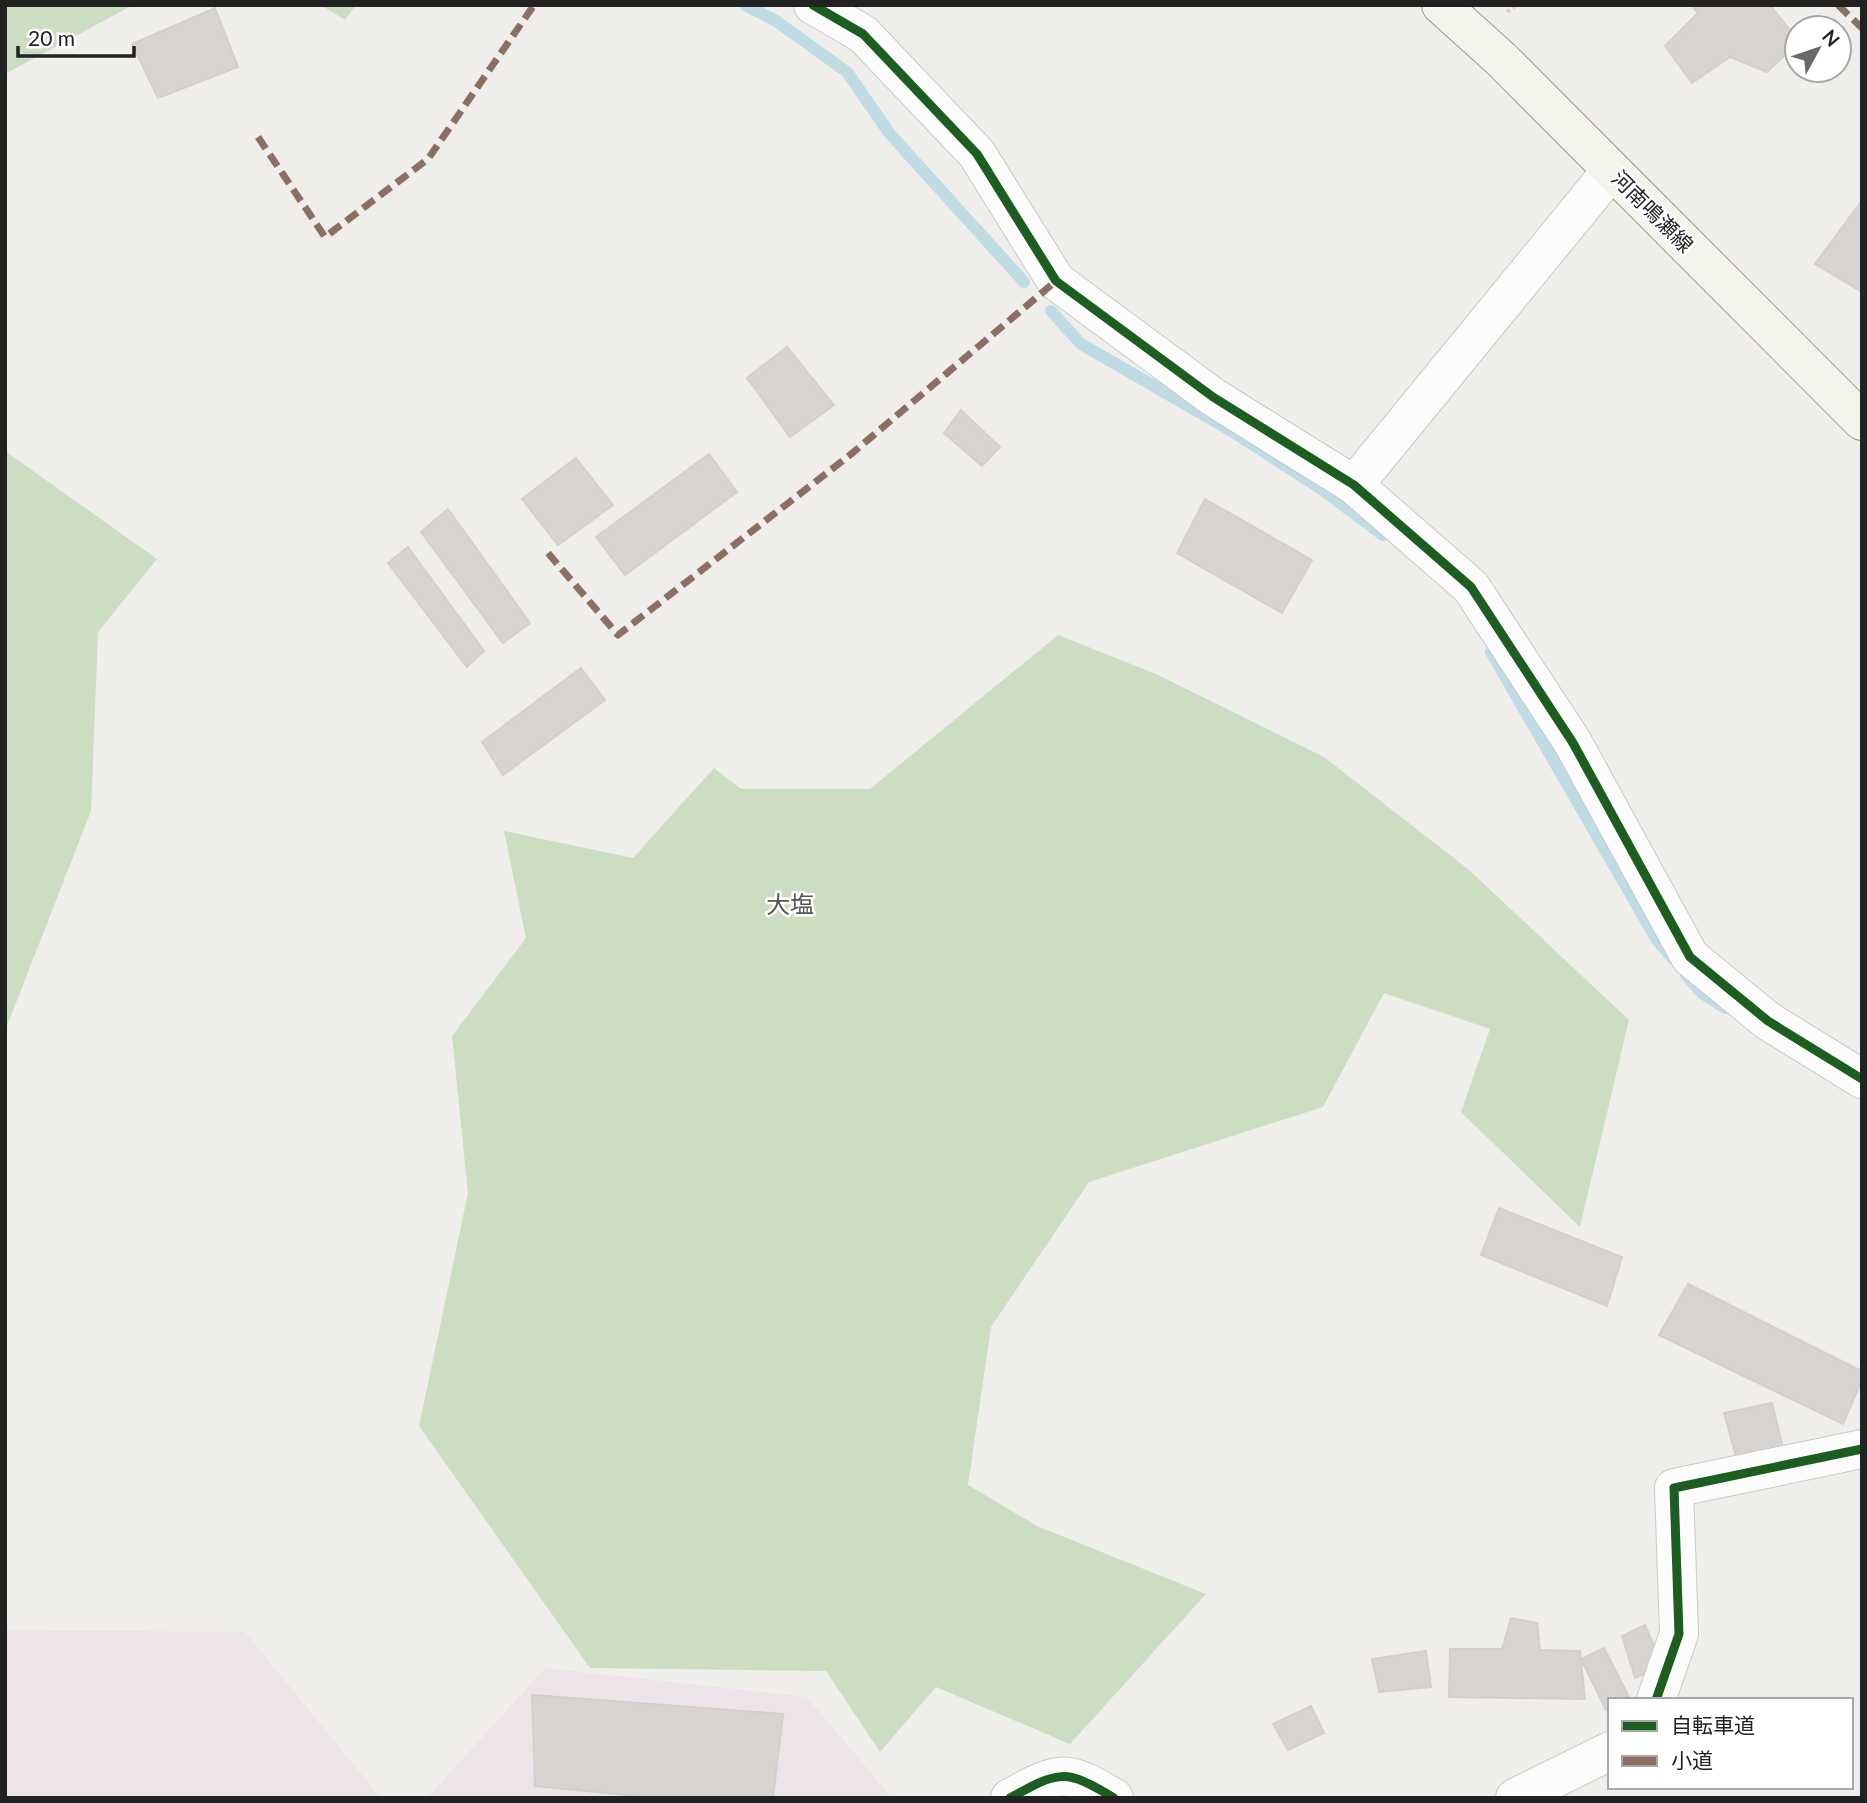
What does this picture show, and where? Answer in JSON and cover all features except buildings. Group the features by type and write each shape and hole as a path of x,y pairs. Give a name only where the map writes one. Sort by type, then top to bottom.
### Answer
{"main road":[{"name":"河南鳴瀬線","path":"1441,5 1502,59 1862,421"}],"street":[{"path":"813,5 863,34 977,155 1056,281 1213,397 1354,485 1471,587 1573,743 1690,957 1768,1021 1862,1079"},
{"path":"1354,485 1611,171"},
{"path":"1657,1698 1679,1634 1674,1488 1862,1449"},
{"path":"1515,1798 1608,1752"},
{"path":"1010,1798 1050,1776 1081,1777 1114,1798"}],"shaded area":[{"path":"5,1630 245,1632 381,1798 5,1798"},
{"path":"545,1668 807,1697 892,1798 427,1798"}],"green space":[{"path":"5,5 133,5 5,74"},
{"path":"321,5 356,5 345,20"},
{"path":"5,451 157,559 98,632 91,811 5,1031"},
{"path":"1058,635 1156,674 1324,757 1468,869 1629,1020 1580,1227 1461,1112 1490,1029 1384,993 1323,1107 1089,1182 991,1327 968,1485 1037,1526 1206,1594 1070,1744 936,1687 880,1752 826,1671 590,1668 419,1426 468,1193 452,1036 526,938 504,831 633,858 714,768 741,789 870,789"}],"waterway":[{"path":"745,5 776,21 847,72 890,134 1024,282"},
{"path":"1051,311 1081,344 1230,430 1320,488 1383,535"},
{"path":"1491,652 1657,940 1672,958"},
{"path":"1686,975 1702,993 1725,1008"}],"marked path":[{"path":"258,137 325,237 428,159 534,5"},
{"path":"1838,5 1862,28"},
{"path":"548,553 618,635 850,455 1056,281"}],"cycle path":[{"path":"813,5 863,34 977,154 1056,281 1213,397 1354,485 1471,587 1573,743 1690,957 1768,1021 1862,1079"},
{"path":"1657,1698 1679,1634 1674,1488 1862,1449"},
{"path":"1010,1798 1040,1782 1062,1777 1084,1782 1114,1798"}],"district":[{"name":"大塩","path":"790,905"}]}
